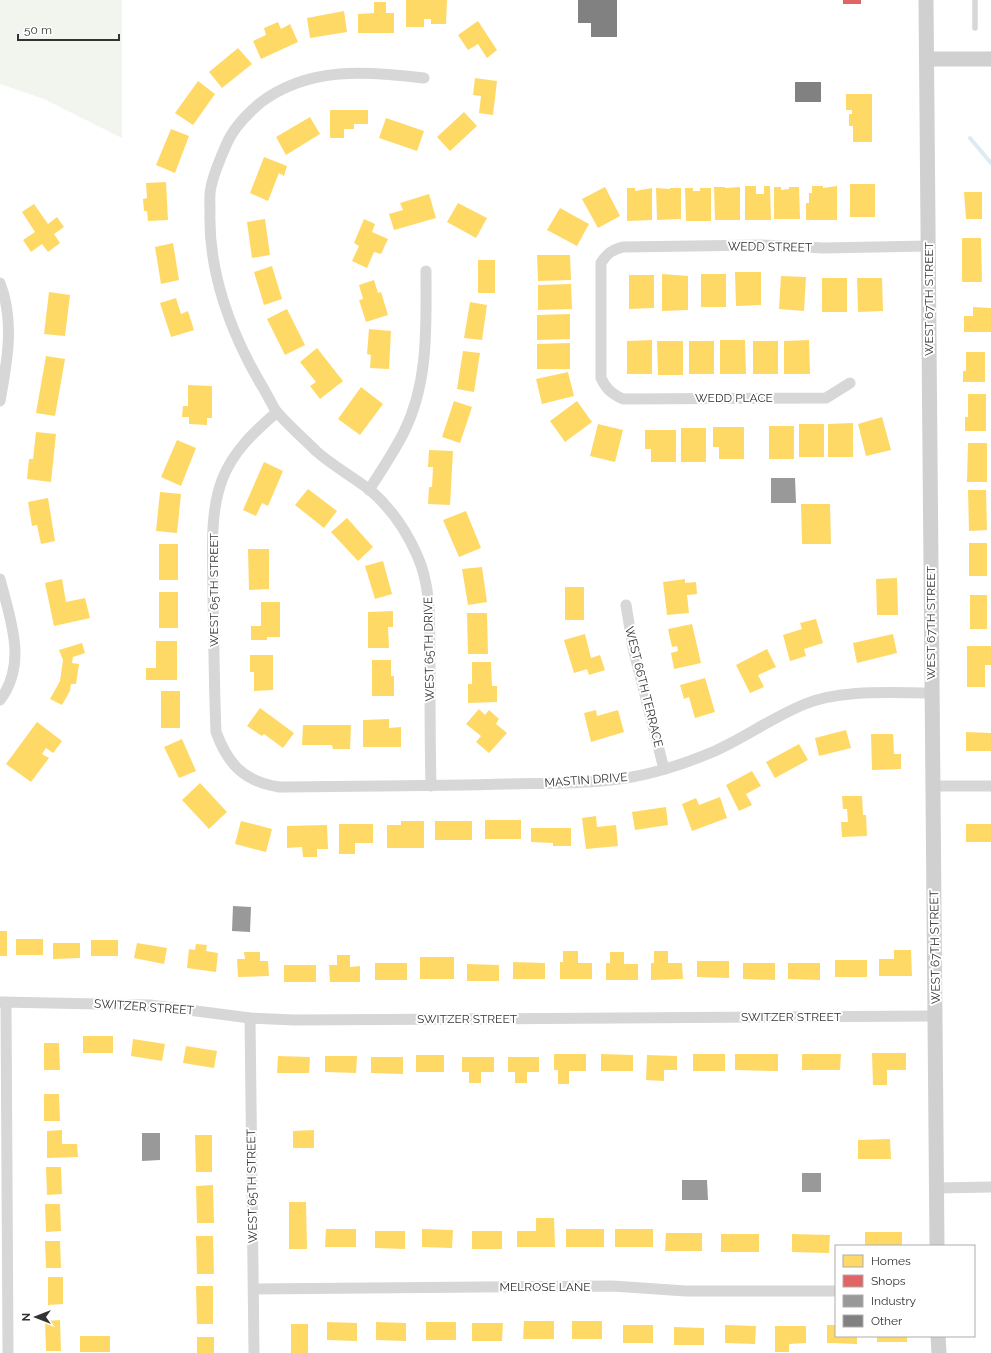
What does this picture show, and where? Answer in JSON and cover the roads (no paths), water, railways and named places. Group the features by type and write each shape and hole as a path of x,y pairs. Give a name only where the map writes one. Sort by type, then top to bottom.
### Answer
{"street":[{"name":"WEST 67TH STREET","path":"926,0 937,1245"},
{"path":"927,59 991,59"},
{"name":"WEST 65TH DRIVE","path":"424,78 374,73 336,74 313,77 299,81 269,96 252,110 230,136 210,189 209,229 214,264 222,299 236,336 252,370 277,412 317,452 347,476 369,490 398,520 406,533 422,567 428,592 431,786"},
{"name":"WEDD STREET","path":"614,396 605,388 601,378 601,263 606,255 612,250 623,247 762,245 824,248 928,246"},
{"path":"369,490 404,432 416,400 423,371 426,337 426,271"},
{"path":"0,284 7,306 8,346 0,401"},
{"name":"WEDD PLACE","path":"614,396 623,399 826,398 850,383"},
{"name":"WEST 65TH STREET","path":"249,777 233,765 223,751 216,732 213,545 216,502 222,479 233,458 247,439 277,412"},
{"path":"0,579 13,630 16,657 12,676 0,700"},
{"name":"WEST 66TH TERRACE","path":"626,605 633,648 664,769"},
{"name":"MASTIN DRIVE","path":"249,777 267,785 279,787 431,786 597,781 632,777 664,769 715,751 805,704 828,697 844,695 931,694"},
{"path":"933,786 991,786"},
{"path":"3,1002 8,1353"},
{"name":"SWITZER STREET","path":"3,1002 150,1005 250,1018 311,1020 935,1016"},
{"name":"WEST 65TH STREET","path":"250,1018 254,1353"},
{"path":"937,1188 991,1187"},
{"name":"MELROSE LANE","path":"254,1289 612,1286 686,1292 835,1292"},
{"path":"938,1337 939,1353"}],"lane":[{"path":"975,0 975,28"}],"waterway":[{"path":"970,138 991,163"}]}
